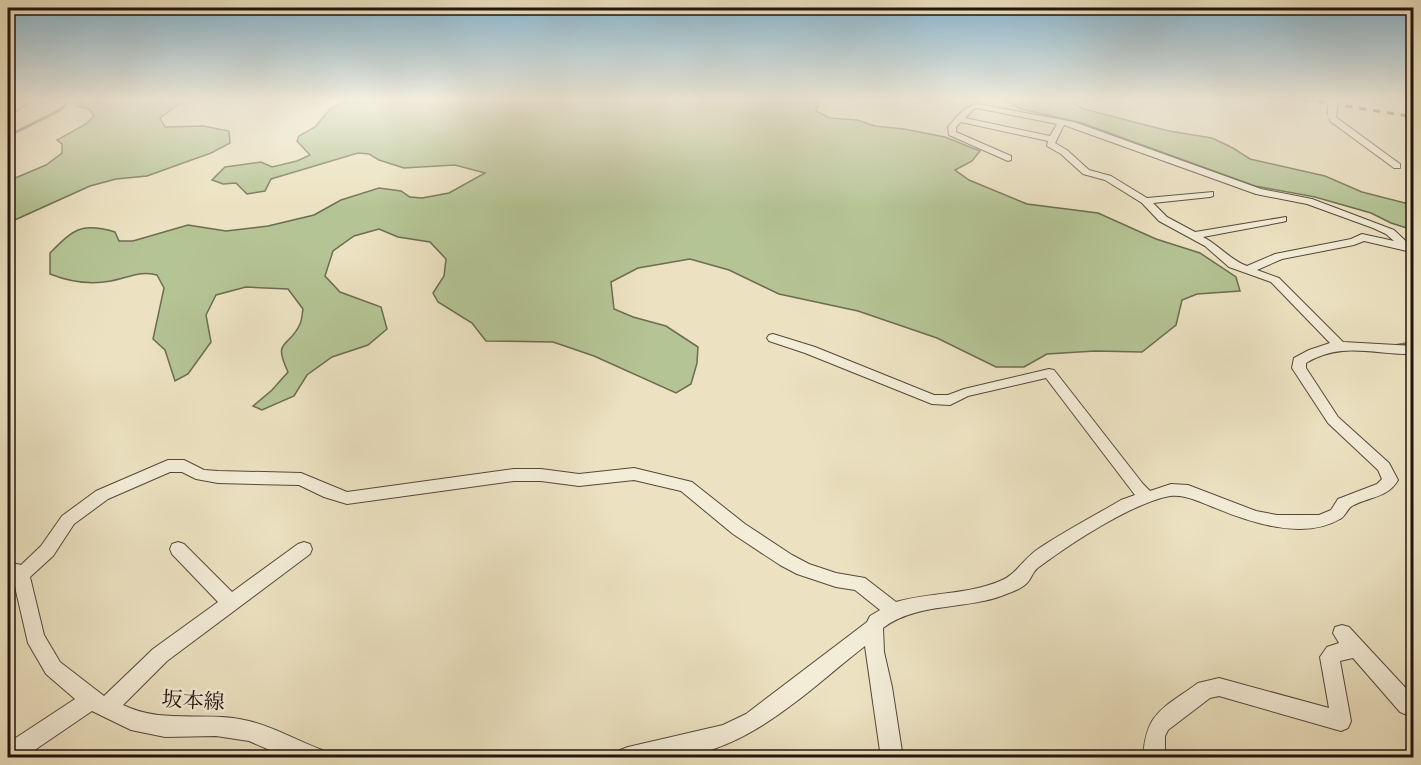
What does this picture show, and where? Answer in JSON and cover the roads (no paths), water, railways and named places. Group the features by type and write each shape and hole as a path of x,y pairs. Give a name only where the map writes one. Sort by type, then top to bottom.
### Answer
{"street":[{"path":"958,135 1008,158"},
{"path":"1032,135 1052,139"},
{"path":"1055,135 1050,144 1064,152 1086,172 1108,178 1145,201 1163,219 1196,235 1226,260 1281,285 1287,295 1339,345"},
{"path":"1098,135 1259,192 1319,204 1377,226 1389,232 1410,249"},
{"path":"1354,135 1397,166"},
{"path":"1145,201 1210,194"},
{"path":"1196,235 1282,219"},
{"path":"1247,270 1279,256 1354,242 1362,237 1410,249"},
{"path":"773,338 810,350 932,399 950,400 964,393 1049,373 1137,488 1147,497"},
{"path":"628,758 715,738 753,721 893,611 912,605 970,597 1003,588 1020,579 1029,566 1044,554 1127,504 1147,497 1171,490 1188,491 1254,517 1277,521 1320,521 1337,514 1344,503 1383,488 1390,480 1384,467 1333,420 1299,368 1299,361 1326,346 1413,350"},
{"path":"14,572 32,567 68,520 102,495 128,481 168,466 184,466 201,476 301,479 346,498 514,475 541,475 579,480 634,474 686,486 739,529 786,560 803,569 836,580 859,583 881,598 893,611"},
{"path":"178,549 231,602"},
{"path":"8,756 98,704 160,655 304,549"},
{"name":"坂本線","path":"14,572 35,637 52,668 98,704 131,720 165,727 216,726 250,731 314,758"},
{"path":"874,628 874,652 882,687 892,758"},
{"path":"1342,633 1407,705"},
{"path":"1154,758 1155,735 1161,723 1205,690 1219,687 1341,721 1330,657 1334,653 1356,649"}],"waterway":[{"path":"1396,346 1414,343"}]}
